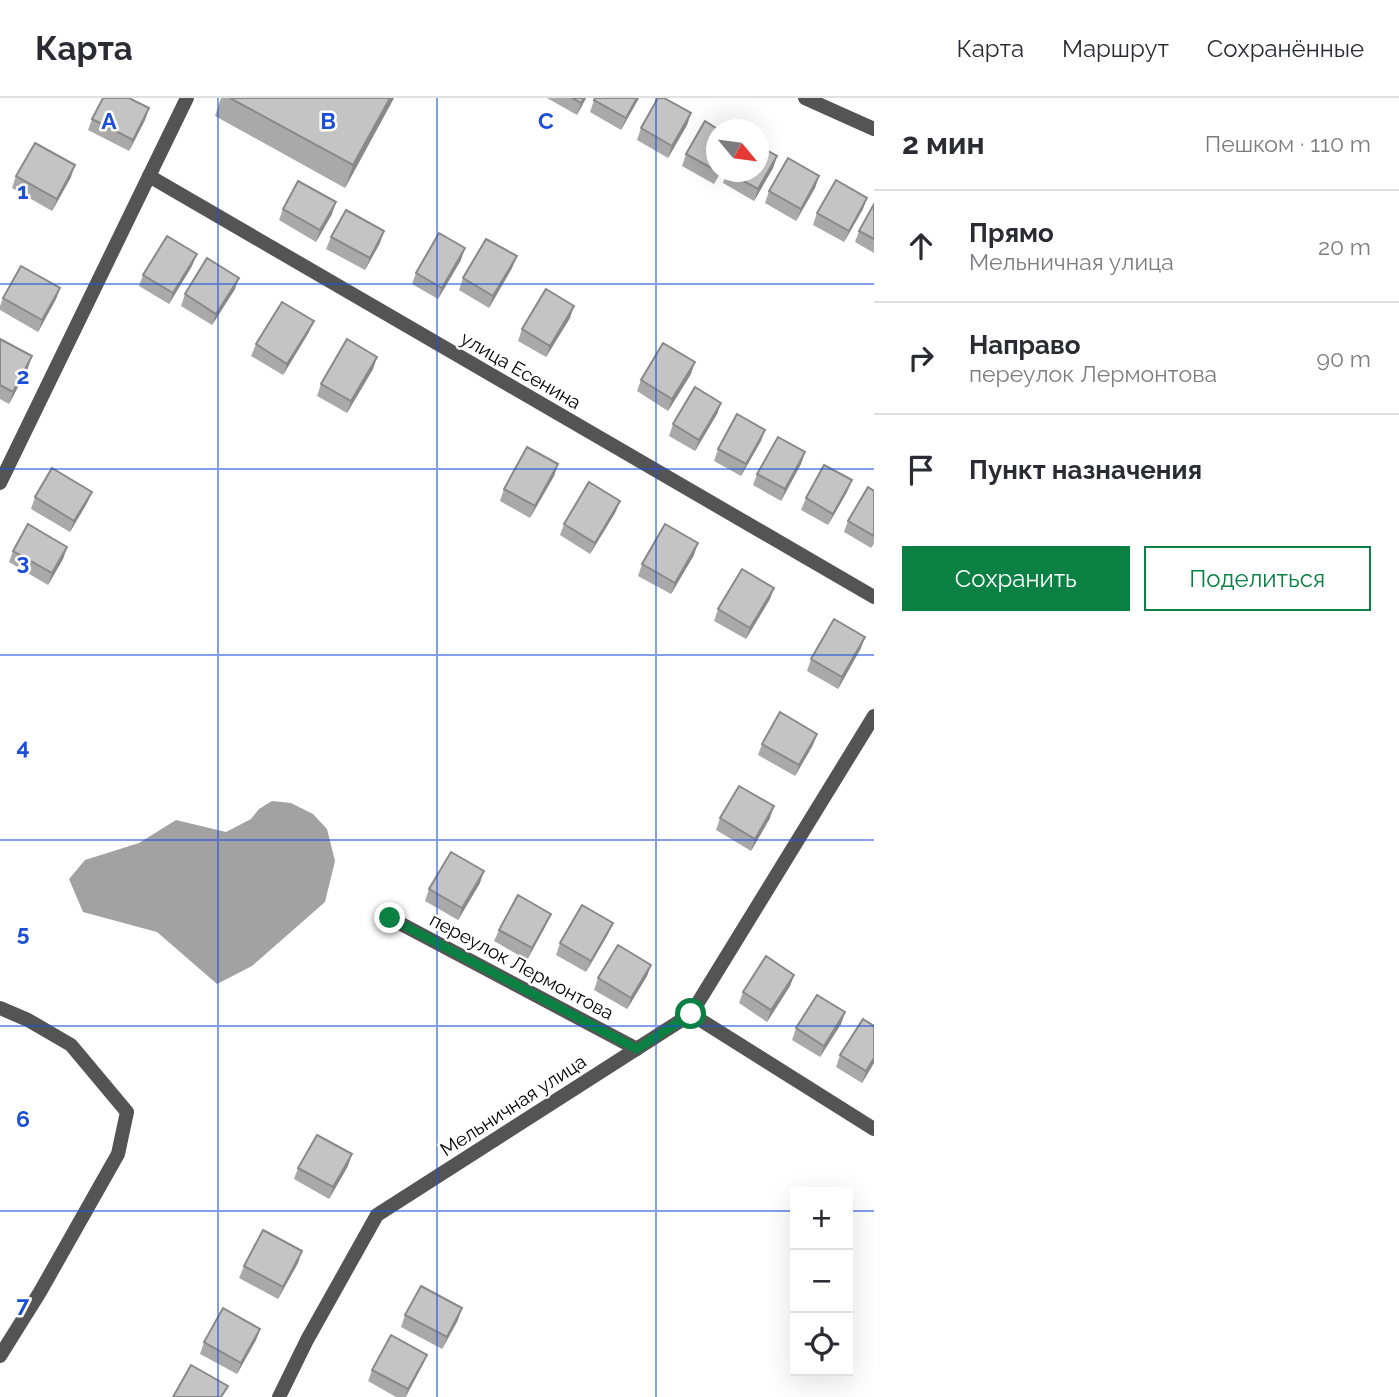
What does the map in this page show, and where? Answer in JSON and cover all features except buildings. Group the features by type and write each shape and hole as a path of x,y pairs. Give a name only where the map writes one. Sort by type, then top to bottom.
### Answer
{"street":[{"path":"0,483 187,98"},
{"path":"805,98 874,129"},
{"name":"улица Есенина","path":"149,176 874,597"},
{"name":"Мельничная улица","path":"279,1397 307,1340 377,1215 691,1014 874,716"},
{"name":"переулок Лермонтова","path":"390,918 637,1049"},
{"path":"0,1008 28,1020 71,1045 127,1112 118,1154 40,1292 0,1356"},
{"path":"691,1014 874,1129"}],"shaded area":[{"path":"272,801 291,803 313,814 327,829 335,861 325,902 252,966 217,984 157,932 83,912 69,879 85,860 139,843 176,820 226,832 251,819 259,809"}],"route":[{"path":"390,918 637,1049 691,1014"}]}
